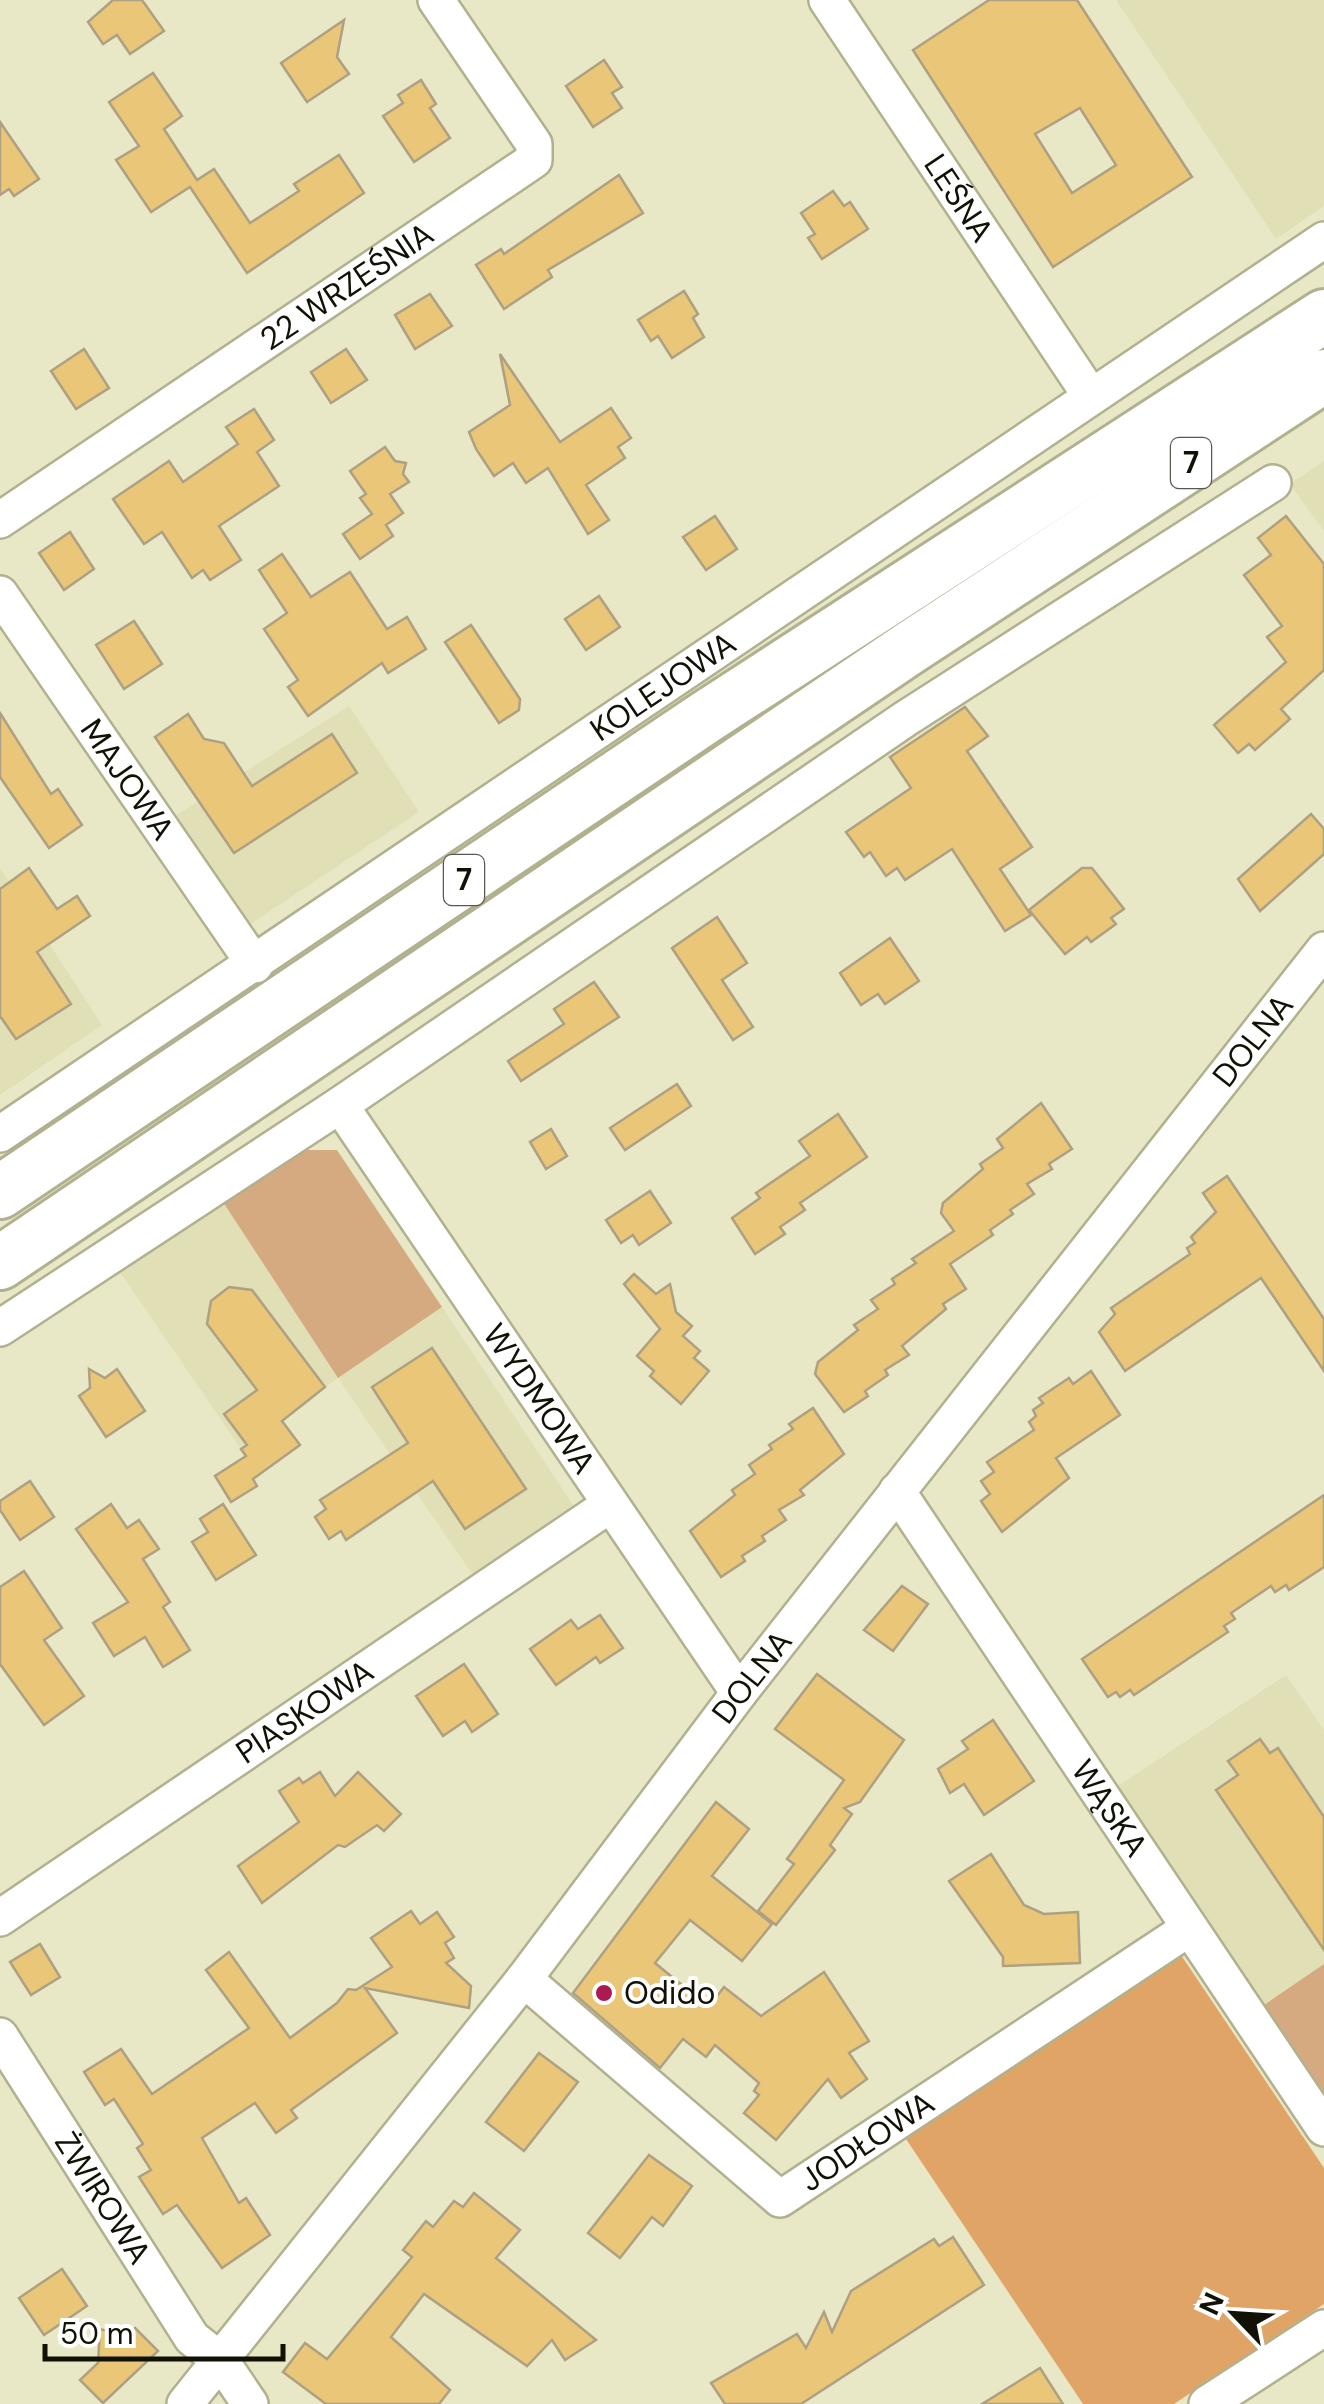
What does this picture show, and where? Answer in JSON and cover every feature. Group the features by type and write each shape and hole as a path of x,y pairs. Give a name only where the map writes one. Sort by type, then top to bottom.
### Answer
{"highway":[{"name":"KOLEJOWA","path":"0,1192 706,717 1324,316"},
{"name":"7","path":"0,1263 908,649 1324,376"}],"street":[{"name":"22 WRZEŚNIA","path":"0,520 534,160 534,144 436,0"},
{"name":"LEŚNA","path":"827,0 1090,395"},
{"name":"KOLEJOWA","path":"0,1134 1324,240"},
{"path":"0,1328 340,1104 905,719 1273,484"},
{"name":"MAJOWA","path":"0,594 255,964"},
{"name":"DOLNA","path":"185,2404 524,1979 739,1694 1324,950"},
{"name":"WYDMOWA","path":"340,1104 608,1506 739,1694"},
{"name":"WĄSKA","path":"897,1491 1324,2128"},
{"name":"PIASKOWA","path":"0,1918 608,1506"},
{"name":"JODŁOWA","path":"524,1979 780,2199 1188,1929"},
{"name":"ŻWIROWA","path":"0,2036 192,2338 221,2361 250,2404"},
{"path":"1207,2404 1324,2328"}],"shaded area":[{"path":"1116,0 1324,0 1324,206 1276,239"},
{"path":"1324,461 1324,531 1290,484"},
{"path":"349,706 419,812 249,925 175,816"},
{"path":"0,868 102,1025 0,1095"},
{"path":"301,1150 337,1150 442,1307 338,1378 223,1202"},
{"path":"223,1202 338,1378 241,1449 120,1272"},
{"path":"442,1307 573,1505 472,1574 338,1378"},
{"path":"1286,1675 1324,1730 1324,1964 1260,2007 1118,1786"},
{"path":"1181,1955 1324,2168 1324,2304 1174,2404 1083,2404 906,2139"},
{"path":"1324,1964 1324,2099 1261,2007"}],"building":[{"path":"113,0 142,0 164,31 130,54 117,35 103,44 88,22"},
{"path":"989,0 1077,0 1192,177 1053,267 913,50","holes":["1080,108 1116,165 1072,193 1035,134"]},
{"path":"344,20 337,57 349,74 307,102 281,63"},
{"path":"604,60 622,87 612,93 622,108 593,127 566,86"},
{"path":"153,73 182,116 164,129 197,180 214,169 250,223 299,191 294,184 339,155 364,193 247,273 190,187 151,212 116,160 139,146 109,102"},
{"path":"421,80 436,104 430,108 450,138 414,162 383,116 403,103 398,95"},
{"path":"0,122 39,179 14,196 9,189 0,195"},
{"path":"619,175 643,213 548,270 552,277 504,309 476,265 501,249 504,254"},
{"path":"833,191 844,206 850,202 868,229 822,259 808,238 815,234 801,213"},
{"path":"684,291 698,314 693,318 704,337 672,358 658,336 651,341 638,320"},
{"path":"430,294 452,326 415,349 395,315"},
{"path":"84,349 109,388 76,409 51,371"},
{"path":"346,349 367,380 331,403 311,372"},
{"path":"500,354 560,442 611,408 631,438 618,447 625,458 586,485 609,520 588,534 548,468 526,483 513,463 494,476 476,449 469,432 510,405"},
{"path":"254,409 274,440 257,452 279,486 219,526 241,560 210,580 203,570 192,578 162,532 144,544 113,499 169,461 183,482 238,444 226,427"},
{"path":"385,447 395,461 406,463 403,474 409,482 390,494 403,513 386,525 393,536 360,559 343,534 372,514 360,498 366,494 350,471"},
{"path":"715,516 737,549 706,570 683,537"},
{"path":"1286,516 1324,564 1324,670 1281,709 1290,719 1255,750 1249,744 1238,753 1214,725 1286,662 1267,637 1282,626 1244,575 1271,555 1258,538"},
{"path":"70,532 94,569 64,590 39,553"},
{"path":"282,554 311,597 350,572 387,629 407,617 426,649 388,673 382,663 308,716 288,687 298,680 264,629 287,613 259,570"},
{"path":"599,596 620,627 586,650 565,619"},
{"path":"134,621 162,664 124,689 96,645"},
{"path":"471,625 520,699 519,710 499,723 445,642"},
{"path":"965,707 988,736 967,751 1032,847 1000,869 1031,915 1005,931 952,849 905,880 897,868 886,876 870,852 864,857 846,832 911,788 890,757"},
{"path":"0,713 51,794 58,789 82,825 49,848 0,777"},
{"path":"188,714 204,739 224,743 252,786 332,734 357,773 234,853 155,737"},
{"path":"1311,814 1324,829 1324,854 1260,911 1238,879"},
{"path":"29,868 57,909 77,896 90,916 37,952 71,1004 16,1039 0,1016 0,889"},
{"path":"1082,868 1092,868 1124,909 1111,918 1116,924 1091,942 1087,937 1065,954 1029,910"},
{"path":"717,917 747,963 722,980 753,1027 733,1040 672,948"},
{"path":"890,938 919,981 885,1004 878,994 861,1005 840,973"},
{"path":"594,982 619,1017 521,1081 508,1061 564,1024 554,1009"},
{"path":"677,1084 691,1106 625,1150 610,1128"},
{"path":"1041,1103 1072,1149 1049,1164 1052,1169 1027,1184 1034,1194 990,1230 993,1235 950,1264 966,1289 943,1304 946,1309 902,1346 909,1355 885,1370 888,1375 865,1391 868,1396 844,1412 815,1374 818,1362 858,1330 854,1325 878,1309 871,1300 916,1263 912,1259 954,1231 941,1213 943,1203 983,1169 980,1164 1003,1148 997,1139"},
{"path":"838,1114 867,1157 800,1203 805,1210 780,1227 785,1234 755,1254 732,1218 760,1198 756,1193 810,1156 799,1141"},
{"path":"551,1129 567,1156 546,1169 530,1142"},
{"path":"1227,1176 1324,1319 1324,1371 1261,1278 1125,1371 1099,1332 1115,1314 1111,1308 1190,1254 1187,1248 1195,1243 1191,1237 1216,1212 1203,1193"},
{"path":"650,1191 671,1223 639,1245 633,1235 621,1243 606,1220"},
{"path":"634,1274 656,1294 670,1284 676,1312 692,1326 683,1336 700,1351 694,1358 709,1371 681,1404 650,1376 654,1371 637,1356 660,1329 624,1284"},
{"path":"229,1287 252,1290 325,1387 282,1421 300,1445 253,1479 257,1486 231,1502 215,1476 246,1456 241,1449 247,1445 224,1414 257,1390 207,1324 211,1301"},
{"path":"432,1348 526,1489 465,1529 433,1481 346,1540 341,1531 329,1539 315,1517 326,1509 320,1500 408,1443 372,1387"},
{"path":"89,1369 105,1378 117,1369 145,1411 106,1437 79,1396 90,1388"},
{"path":"1091,1371 1120,1415 1056,1458 1069,1478 1002,1532 981,1501 990,1494 981,1481 994,1472 987,1462 1034,1430 1029,1422 1036,1416 1033,1410 1043,1403 1039,1398 1069,1378 1073,1384"},
{"path":"813,1408 844,1454 800,1490 804,1495 779,1510 786,1520 742,1556 745,1561 721,1577 690,1531 735,1495 732,1490 755,1474 749,1465 793,1429 789,1424"},
{"path":"30,1481 54,1517 20,1540 0,1510 0,1501"},
{"path":"1324,1495 1324,1567 1289,1590 1286,1585 1275,1592 1271,1586 1231,1613 1235,1619 1224,1626 1228,1632 1134,1695 1130,1690 1120,1697 1116,1692 1108,1697 1082,1659"},
{"path":"111,1504 127,1528 139,1520 159,1549 143,1559 170,1602 163,1607 190,1650 163,1667 145,1637 114,1656 93,1623 128,1602 76,1529"},
{"path":"223,1504 256,1555 216,1580 192,1542 208,1532 200,1519"},
{"path":"24,1571 62,1628 44,1640 84,1696 44,1725 0,1664 0,1587"},
{"path":"902,1586 928,1604 893,1651 864,1630"},
{"path":"600,1615 623,1648 600,1663 596,1657 556,1685 530,1649 571,1620 578,1629"},
{"path":"464,1664 498,1714 472,1732 465,1721 443,1736 416,1696"},
{"path":"817,1674 904,1740 860,1802 844,1808 852,1814 830,1845 835,1850 776,1925 758,1911 794,1864 787,1859 844,1780 775,1729"},
{"path":"993,1720 1034,1781 984,1815 964,1784 950,1793 938,1769 968,1749 962,1741"},
{"path":"1260,1739 1270,1753 1278,1748 1324,1817 1324,1950 1216,1790 1238,1775 1228,1761"},
{"path":"320,1772 335,1796 358,1772 401,1814 384,1831 377,1825 345,1847 338,1845 262,1903 238,1866 299,1822 279,1791 299,1778 303,1783"},
{"path":"716,1802 749,1829 712,1876 772,1924 742,1961 690,1920 655,1963 709,2007 724,1987 761,2016 824,1972 869,2041 849,2053 867,2079 841,2098 828,2079 776,2140 744,2113 759,2095 754,2091 759,2083 715,2045 706,2057 683,2039 660,2068 573,1993"},
{"path":"991,1854 1024,1905 1044,1914 1078,1912 1080,1963 1003,1966 1003,1957 949,1881"},
{"path":"411,1911 420,1924 437,1912 454,1937 445,1943 454,1958 446,1963 471,1986 469,2008 365,1988 397,2033 291,2110 297,2118 276,2133 255,2103 202,2138 239,2203 246,2198 270,2235 222,2268 177,2205 163,2214 139,2177 151,2170 137,2148 143,2144 114,2099 105,2105 84,2072 121,2049 152,2094 249,2028 206,1970 229,1952 290,2038 337,2003 348,1989 356,1990 392,1967 371,1938"},
{"path":"40,1944 60,1977 31,1995 10,1962"},
{"path":"539,2053 578,2082 524,2151 486,2122"},
{"path":"649,2155 692,2186 663,2226 652,2217 620,2258 588,2233"},
{"path":"474,2193 520,2230 496,2258 596,2340 565,2360 552,2340 527,2366 424,2294 391,2337 450,2390 439,2404 326,2404 283,2372 305,2343 327,2359 412,2257 403,2250 426,2221 433,2227 454,2201 463,2207"},
{"path":"953,2237 984,2285 801,2404 725,2404 711,2383 797,2334 806,2348 824,2312 832,2332 851,2291 934,2239 939,2246"},
{"path":"62,2269 87,2306 44,2335 19,2298"},
{"path":"135,2328 158,2351 103,2403 80,2380 98,2363 100,2329 127,2336"},
{"path":"1040,2368 1063,2404 982,2404"}],"place":[{"name":"Odido","path":"604,1993"}]}
